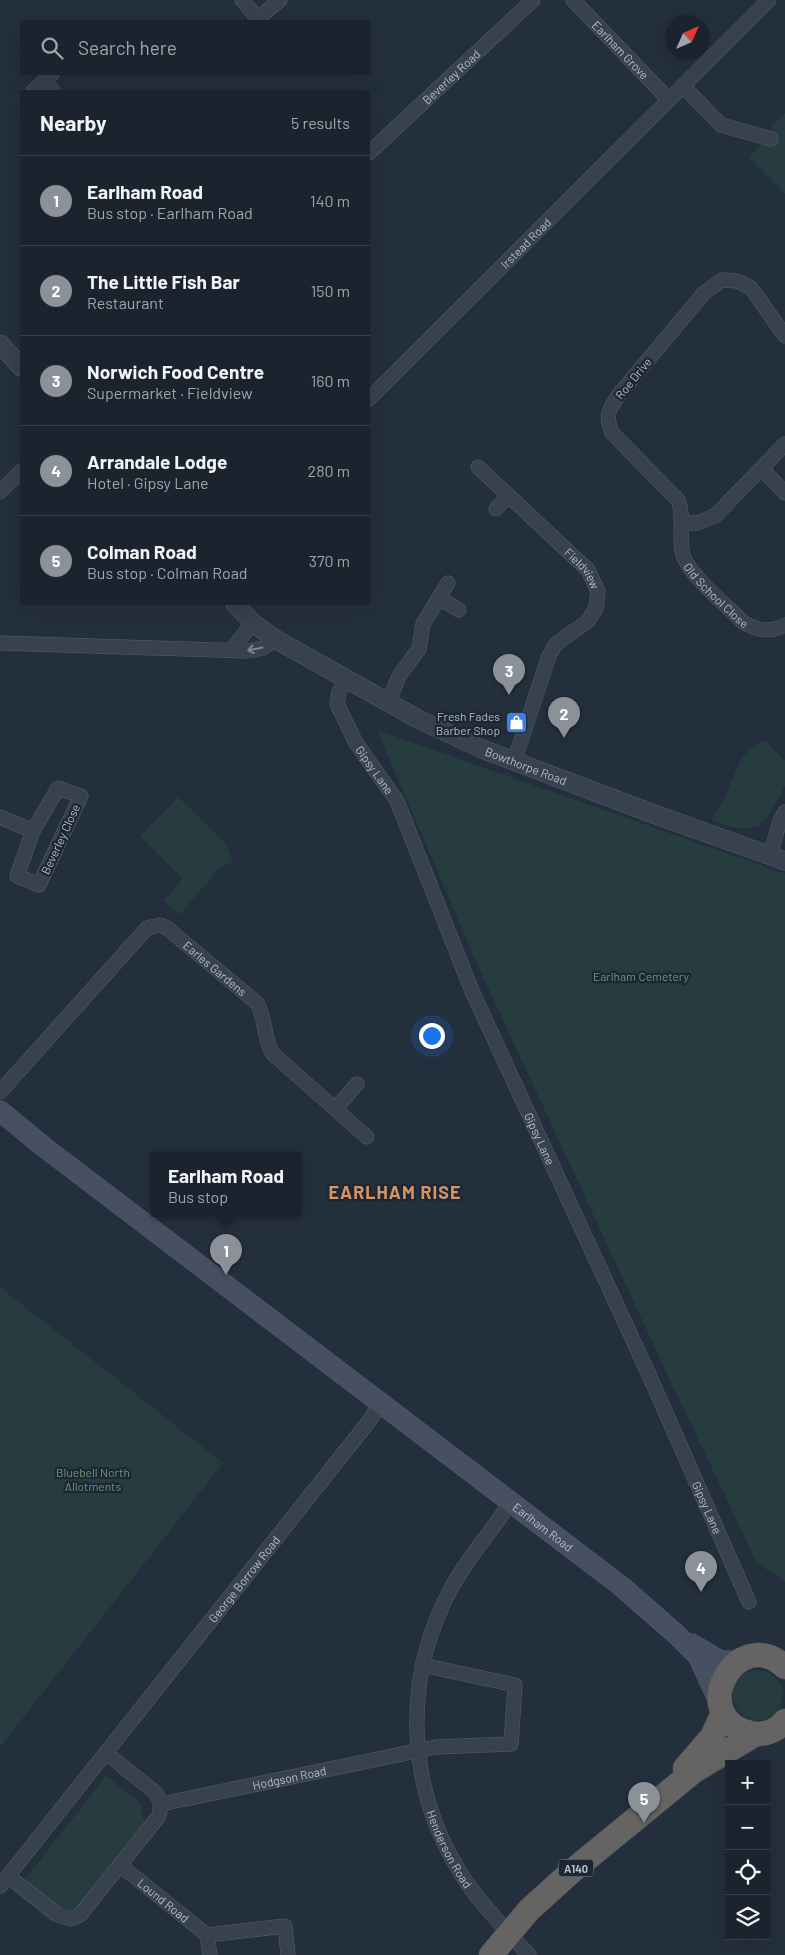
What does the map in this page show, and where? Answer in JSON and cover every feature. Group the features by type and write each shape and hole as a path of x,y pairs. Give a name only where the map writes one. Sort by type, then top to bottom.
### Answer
{"highway":[{"path":"739,1661 751,1656 780,1657"},
{"name":"A140","path":"648,1808 712,1737 721,1707 720,1686 727,1671 739,1661"},
{"name":"A140","path":"721,1707 732,1724 743,1731 774,1730"},
{"name":"A140","path":"491,1955 528,1910 648,1808 694,1772 724,1752 774,1730"}],"main road":[{"name":"Earlham Road","path":"0,1111 44,1147 621,1586 698,1656 721,1707"},
{"name":"Earlham Road","path":"677,1635 721,1661 739,1661"}],"street":[{"path":"242,0 257,20 280,0"},
{"name":"Beverley Road","path":"370,152 533,0"},
{"name":"Earlham Grove","path":"572,0 669,100"},
{"name":"Irstead Road","path":"370,399 769,0"},
{"path":"35,90 50,82"},
{"path":"683,86 721,125 771,139"},
{"name":"Roe Drive","path":"682,523 682,510 678,500 612,433 608,422 609,410 621,392 704,292 722,280 737,281 751,288 785,336"},
{"path":"0,344 20,365"},
{"path":"682,523 698,523 716,514 785,444"},
{"name":"Fieldview","path":"478,467 588,570 598,591 596,608 588,621 556,644 550,656 514,762"},
{"path":"762,469 785,493"},
{"path":"0,492 20,472"},
{"path":"496,509 508,496"},
{"name":"Old School Close","path":"682,523 683,554 689,567 743,622 752,628 762,631 774,630 785,625"},
{"path":"388,701 399,676 419,649 423,624 448,583"},
{"path":"439,598 459,610"},
{"name":"Bowthorpe Road","path":"236,605 253,623 275,639 449,735 514,762 777,858"},
{"path":"232,649 253,623"},
{"path":"0,642 247,651 262,648 275,639"},
{"name":"Gipsy Lane","path":"346,678 339,692 336,704 356,743 397,801 472,991 650,1377 749,1602"},
{"name":"Beverley Close","path":"58,788 81,796 38,885 17,876 33,831 58,788"},
{"path":"777,858 780,821 785,812"},
{"path":"0,817 33,831"},
{"name":"Earles Gardens","path":"0,1092 147,928 160,925 167,928 257,1003 268,1047 273,1054 367,1137"},
{"path":"335,1109 357,1084"},
{"name":"George Borrow Road","path":"160,1804 159,1816 80,1915 70,1918 58,1915 4,1881 370,1420 380,1402"},
{"name":"Henderson Road","path":"511,1501 503,1516 473,1552 452,1586 435,1622 422,1664 416,1721 423,1787 438,1832 466,1882 529,1955"},
{"path":"418,1751 436,1747 511,1744 514,1685 422,1664"},
{"name":"Hodgson Road","path":"160,1804 418,1751"},
{"path":"106,1753 156,1793 160,1804"},
{"name":"Lound Road","path":"120,1865 207,1935"},
{"path":"210,1955 207,1935 285,1926 288,1955"}],"green space":[{"path":"785,113 785,194 748,157 771,134 772,125"},
{"name":"Earlham Cemetery","path":"377,730 785,874 785,1582 757,1563 478,966"},
{"path":"762,741 766,741 785,761 785,786 767,818 758,826 747,828 735,828 712,820 724,799 739,763 748,751"},
{"path":"178,797 226,844 233,862 220,868 179,915 163,901 183,879 140,837"},
{"name":"Bluebell North Allotments","path":"0,1287 223,1463 0,1747"},
{"path":"753,1670 763,1670 776,1677 783,1690 783,1700 776,1713 763,1720 753,1720 744,1716 737,1709 733,1700 733,1690 737,1681 744,1674"},
{"path":"106,1776 141,1803 144,1823 69,1918 50,1921 15,1892"}],"place":[{"name":"Norwich Food Centre","path":"509,695"},
{"name":"Fresh Fades Barber Shop","path":"516,723"},
{"name":"The Little Fish Bar","path":"564,738"},
{"name":"Earlham Road","path":"226,1275"},
{"name":"Arrandale Lodge","path":"701,1592"},
{"name":"Colman Road","path":"644,1823"}],"district":[{"name":"EARLHAM RISE","path":"395,1192"}]}
